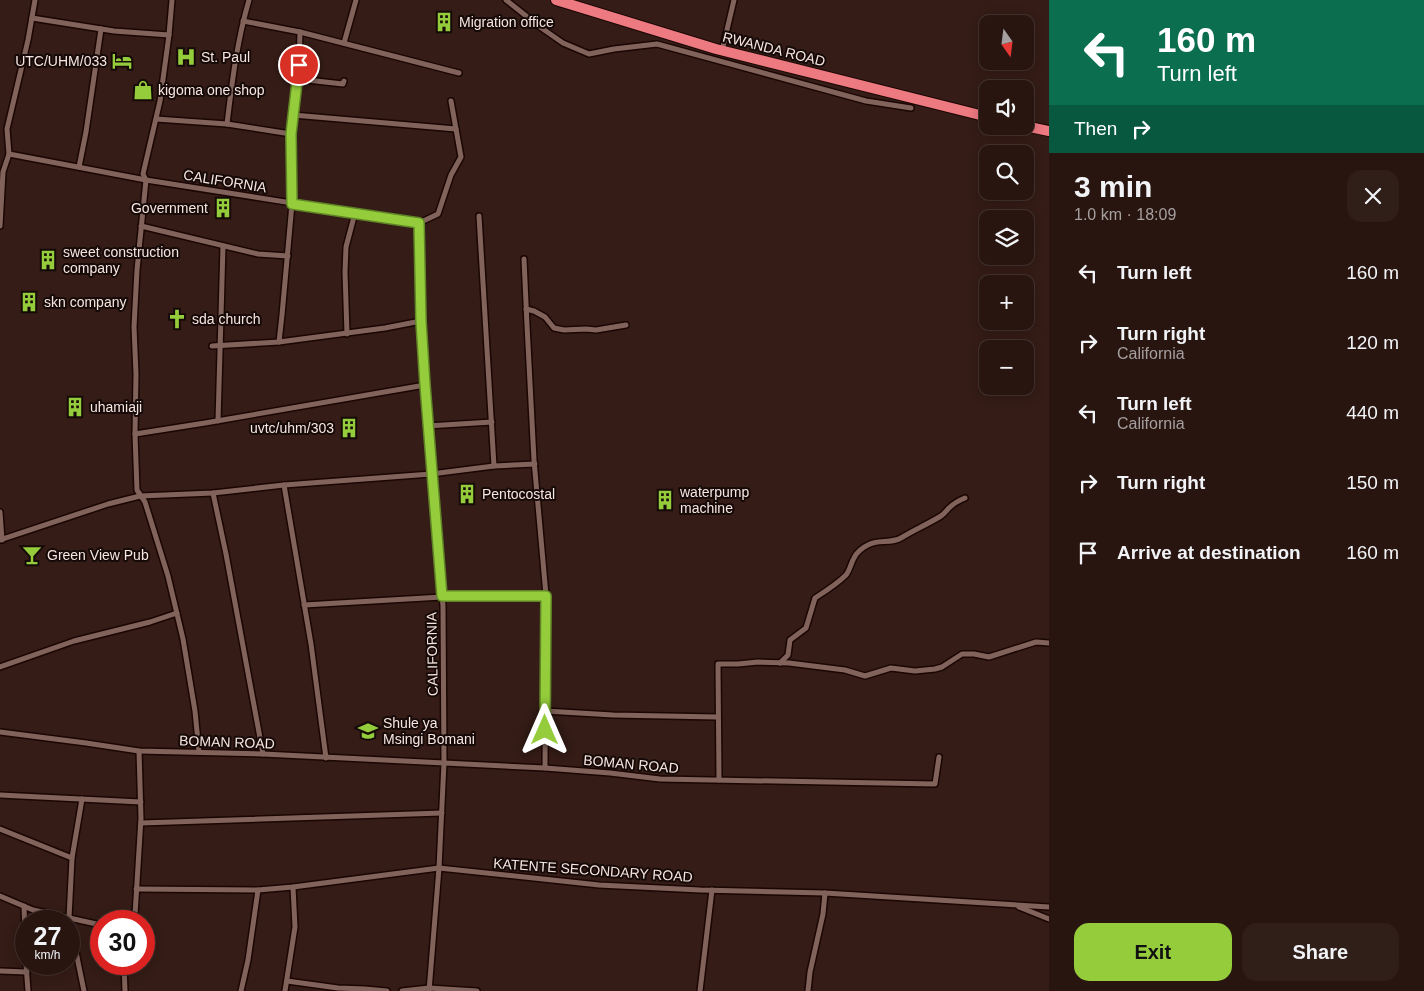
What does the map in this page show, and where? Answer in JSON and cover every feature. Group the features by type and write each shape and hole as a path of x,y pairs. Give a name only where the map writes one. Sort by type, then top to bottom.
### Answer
{"highway":[{"name":"RWANDA ROAD","path":"556,0 722,50 979,115"},
{"path":"1034,128 1049,132"}],"street":[{"path":"0,226 3,172 9,154 7,129 35,0"},
{"path":"172,0 160,100 143,174 146,180 134,327 137,490 146,502 168,576 183,639 195,710 199,752"},
{"path":"227,124 232,78 249,0"},
{"path":"344,43 356,0"},
{"path":"506,0 563,43 589,54 657,44 866,101 911,108"},
{"path":"722,50 734,0"},
{"path":"32,18 114,31 169,35"},
{"path":"243,21 300,32 459,73"},
{"path":"79,167 101,29"},
{"path":"279,342 292,204 291,134 298,79 300,32"},
{"path":"298,79 335,84 343,84 344,81"},
{"path":"419,223 438,214 451,175 461,157 451,102"},
{"path":"294,115 456,129"},
{"path":"156,119 227,124 291,134"},
{"path":"0,127 7,129"},
{"name":"CALIFORNIA","path":"9,154 146,180 419,223 421,321 427,426 442,596 444,763 439,868 429,989"},
{"path":"347,334 346,247 355,214"},
{"path":"479,216 494,466"},
{"path":"141,226 258,254 288,256"},
{"path":"218,421 223,246"},
{"path":"524,259 535,464 546,596 545,768"},
{"path":"526,309 545,317 554,328 564,330 596,330 626,325"},
{"path":"212,346 279,342 347,334 421,321"},
{"path":"135,434 425,385"},
{"path":"427,426 492,422"},
{"path":"0,512 1,540 108,504 140,496 214,493 284,485 431,474 494,466 535,464"},
{"path":"284,485 312,644 326,758"},
{"path":"214,493 263,754"},
{"path":"780,663 788,655 790,640 806,628 815,598 831,588 847,574 854,556 868,545 900,539 916,531 965,498"},
{"path":"304,605 442,596 546,596"},
{"path":"0,667 74,641 150,622 176,613"},
{"path":"719,780 718,664 780,663 845,670 865,676 891,668 915,671 935,670 962,654 989,657 1036,642 1049,643"},
{"path":"545,711 613,715 718,716"},
{"name":"BOMAN ROAD","path":"0,732 86,742 139,751 263,754 545,768 610,773 660,780 935,784 939,757"},
{"path":"135,910 141,823 139,751"},
{"path":"0,796 140,802"},
{"path":"69,910 72,858 82,799"},
{"path":"141,823 442,813"},
{"path":"0,829 72,858"},
{"name":"KATENTE SECONDARY ROAD","path":"136,889 258,890 439,868 599,884 824,893 1049,907"},
{"path":"285,991 295,927 293,887"},
{"path":"242,991 258,890"},
{"path":"700,991 712,890"},
{"path":"808,991 810,972 823,914 824,893"},
{"path":"0,896 34,910"},
{"path":"1014,905 1049,919"},
{"path":"24,906 24,910"},
{"path":"0,971 15,972"},
{"path":"80,973 84,991"},
{"path":"27,975 28,991"},
{"path":"124,975 125,991"},
{"path":"287,981 338,988 387,991"},
{"path":"402,991 429,989 477,991"}],"place":[{"name":"Migration office","path":"444,22"},
{"name":"St. Paul","path":"186,57"},
{"name":"UTC/UHM/033","path":"122,61"},
{"name":"kigoma one shop","path":"143,90"},
{"name":"Government","path":"223,208"},
{"name":"sweet construction company","path":"48,260"},
{"name":"skn company","path":"29,302"},
{"name":"sda church","path":"177,319"},
{"name":"uhamiaji","path":"75,407"},
{"name":"uvtc/uhm/303","path":"349,428"},
{"name":"Pentocostal","path":"467,494"},
{"name":"waterpump machine","path":"665,500"},
{"name":"Green View Pub","path":"32,555"},
{"name":"Shule ya Msingi Bomani","path":"368,731"}],"route":[{"path":"299,65 291,134 292,204 419,223 424,373 442,596 546,596 545,730"}]}
